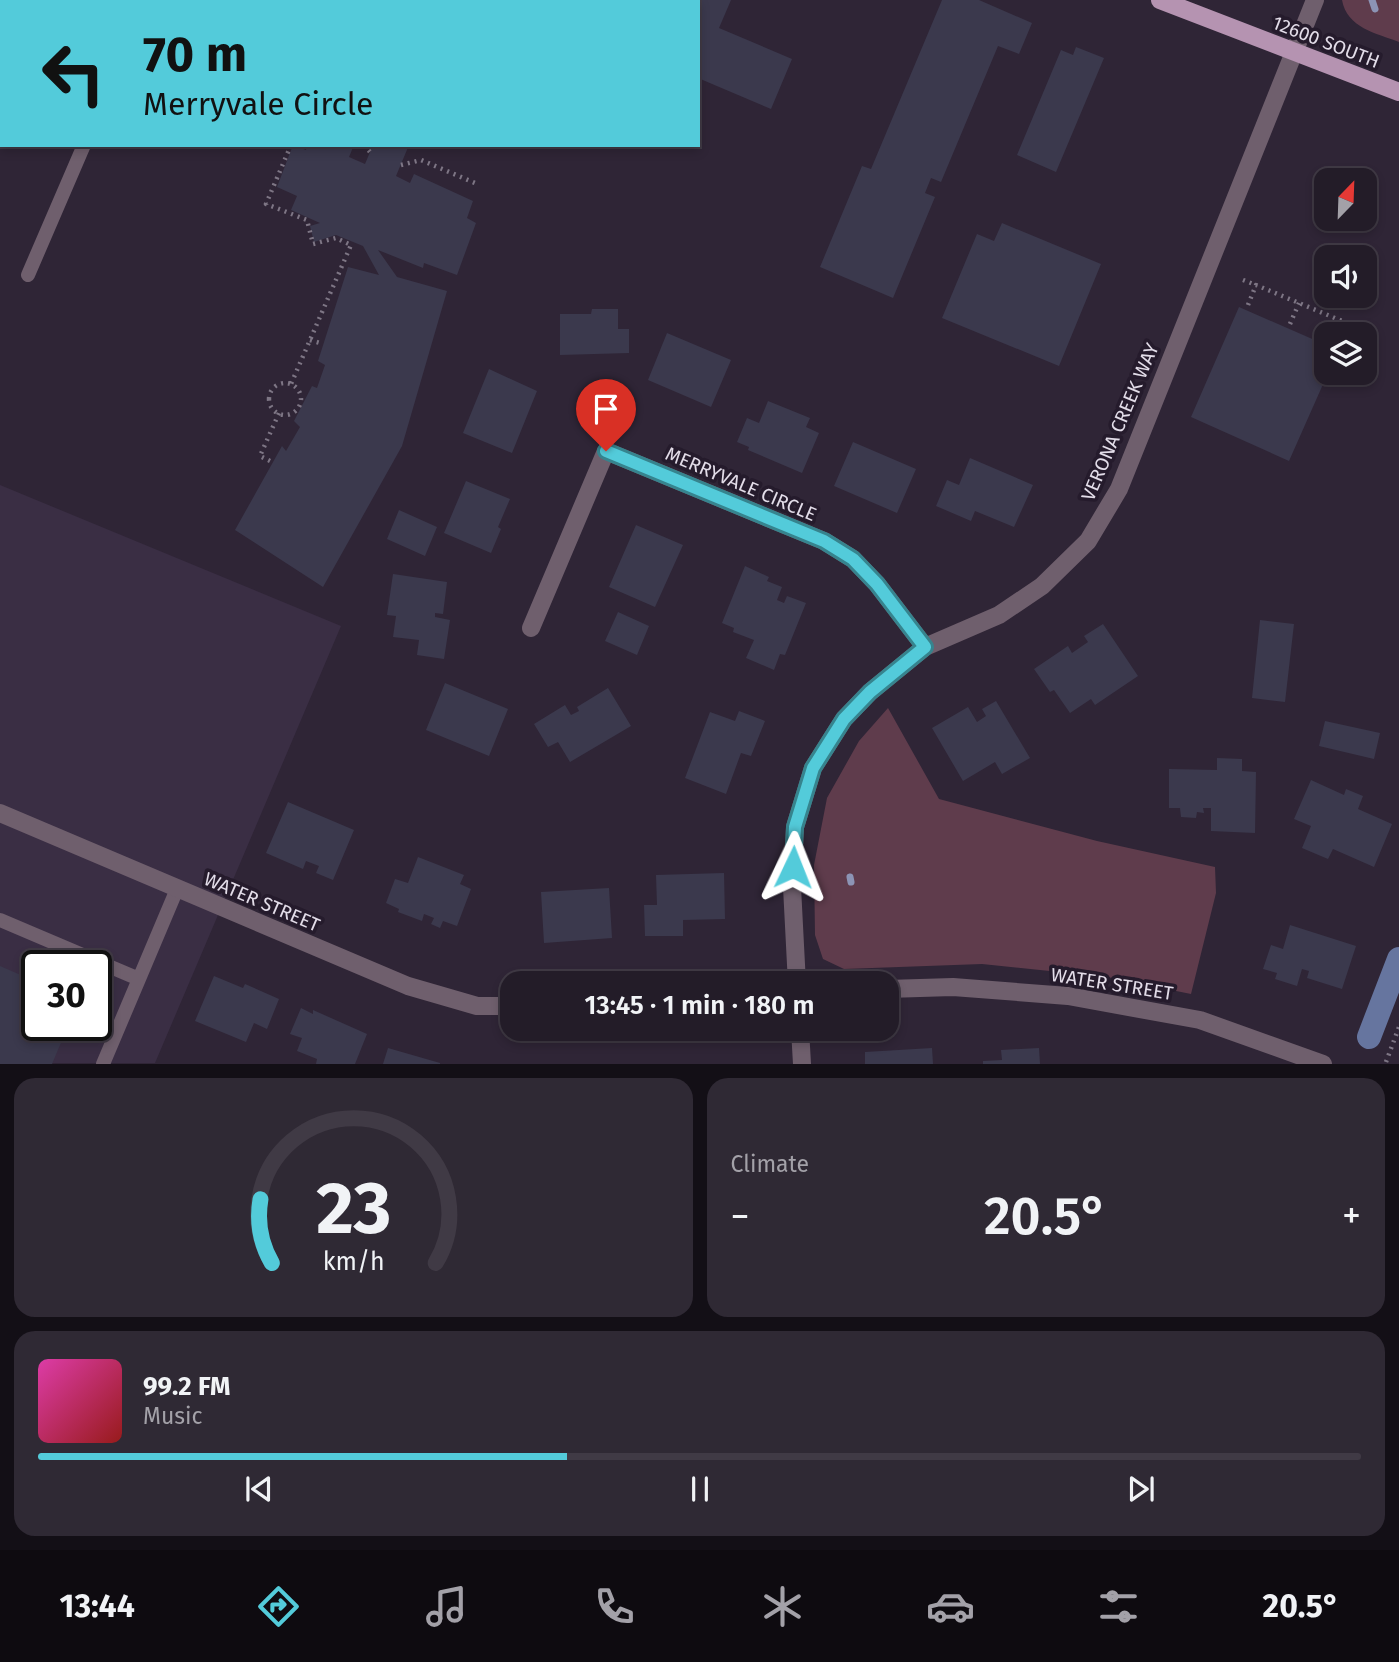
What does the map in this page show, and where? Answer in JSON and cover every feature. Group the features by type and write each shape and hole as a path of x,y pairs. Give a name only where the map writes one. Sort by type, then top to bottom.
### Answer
{"main road":[{"name":"12600 SOUTH","path":"1160,0 1399,92"}],"street":[{"name":"VERONA CREEK WAY","path":"796,971 792,887 795,827 813,768 844,719 870,692 925,647 999,615 1042,586 1088,541 1119,489 1315,0"},
{"name":"MERRYVALE CIRCLE","path":"531,628 606,451 824,541 853,559 877,584 925,647"},
{"name":"WATER STREET","path":"0,813 408,986 477,1006 500,1006"},
{"name":"WATER STREET","path":"899,989 953,987 1068,996 1200,1020 1323,1063"},
{"path":"801,1041 802,1063"}],"lane":[{"path":"28,275 83,147"},
{"path":"103,1063 177,889"},
{"path":"0,920 139,979"}],"path":[{"path":"290,147 266,204 307,220 313,244 337,238 351,245 291,384"},
{"path":"366,147 370,152"},
{"path":"401,165 421,160 475,183"},
{"path":"1243,280 1344,322"},
{"path":"1248,305 1256,285"},
{"path":"1290,324 1299,303"},
{"path":"310,340 320,343"},
{"path":"281,383 291,384 301,396 299,406 287,415 279,414 270,405 269,394 281,383"},
{"path":"270,461 260,456 279,414"},
{"path":"1387,1062 1399,1027"}],"shaded area":[{"path":"1342,0 1399,0 1399,42 1356,23 1345,9"},
{"path":"0,485 341,626 155,1063 0,1063"},
{"path":"888,708 939,799 1097,841 1215,867 1216,893 1191,994 1107,977 982,964 844,969 823,959 815,935 814,865 827,798 859,741"}],"building":[{"path":"700,0 731,0 719,28 792,59 771,109 700,79"},
{"path":"942,0 979,0 1032,23 1019,54 998,46 941,182 931,178 925,193 935,197 893,298 820,267 862,166 871,169"},
{"path":"1076,47 1104,58 1056,172 1017,155 1061,50 1073,55"},
{"path":"292,147 306,150 307,147 353,147 349,157 365,164 372,147 408,147 396,176 410,183 414,174 473,201 467,218 476,223 457,275 424,263 423,268 378,250 397,277 447,291 402,446 323,587 235,530 282,446 286,451 300,427 294,421 312,386 317,388 325,365 318,361 348,267 379,275 363,246 336,235 314,242 310,226 320,223 291,210 297,196 277,187"},
{"path":"1002,223 1101,264 1059,366 942,318 977,234 994,241"},
{"path":"1239,307 1314,340 1314,385 1323,385 1289,461 1191,417"},
{"path":"592,309 618,309 618,329 629,329 629,353 560,355 560,314 591,314"},
{"path":"667,333 731,360 711,407 648,380"},
{"path":"489,369 537,391 512,453 463,433"},
{"path":"768,401 810,418 806,427 819,433 802,473 748,450 749,447 737,442 747,418 759,423"},
{"path":"853,442 916,469 897,513 834,486"},
{"path":"970,458 1033,485 1014,527 975,511 971,521 936,506 947,480 959,485"},
{"path":"466,481 510,499 491,553 444,533"},
{"path":"399,510 437,527 425,556 387,539"},
{"path":"636,525 683,545 655,607 609,587"},
{"path":"745,566 769,577 767,581 782,587 777,600 784,603 787,596 806,603 785,655 780,654 774,670 746,658 754,640 733,632 734,628 722,623"},
{"path":"393,574 447,582 443,614 435,613 435,617 450,620 444,659 417,655 419,640 393,637 396,616 387,615"},
{"path":"618,612 649,626 637,655 605,641"},
{"path":"1260,620 1294,624 1285,702 1252,698"},
{"path":"1103,624 1138,676 1095,705 1091,699 1070,713 1054,690 1050,692 1034,669 1068,646 1072,653 1088,642 1084,636"},
{"path":"445,683 508,709 489,756 426,730"},
{"path":"608,688 631,726 570,762 558,742 548,747 534,724 565,705 571,715 579,711 577,707"},
{"path":"996,701 1030,758 1002,774 995,762 963,781 932,728 968,707 977,722 986,716 982,709"},
{"path":"739,711 765,721 751,756 741,753 726,794 685,778 710,712 735,721"},
{"path":"1325,721 1380,733 1374,759 1319,746"},
{"path":"1217,758 1242,759 1242,771 1256,772 1255,833 1211,831 1211,808 1203,808 1204,813 1197,812 1196,818 1181,817 1180,808 1169,808 1169,769 1217,770"},
{"path":"1311,780 1344,795 1346,789 1363,796 1358,809 1392,824 1374,867 1333,849 1328,859 1302,848 1311,826 1294,819"},
{"path":"288,802 354,830 333,880 316,873 319,866 306,861 303,869 266,853"},
{"path":"418,857 464,875 460,884 471,889 457,926 443,921 440,928 431,924 434,918 424,914 422,921 398,912 399,909 386,903 395,879 408,883"},
{"path":"724,873 725,919 683,920 683,936 645,936 644,905 657,905 656,875"},
{"path":"609,888 612,938 544,943 541,892"},
{"path":"1290,925 1356,946 1342,989 1307,978 1309,971 1302,969 1297,986 1275,979 1277,973 1263,969 1271,945 1283,949"},
{"path":"0,966 21,975 21,1041 62,1041 52,1064 0,1064"},
{"path":"214,976 243,988 245,984 279,999 267,1029 254,1023 246,1042 195,1021"},
{"path":"301,1008 313,1014 313,1010 367,1034 355,1064 316,1064 317,1059 297,1051 302,1038 290,1034"},
{"path":"388,1048 440,1063 440,1064 383,1064"},
{"path":"932,1048 933,1064 865,1064 865,1052"},
{"path":"1039,1048 1040,1064 983,1064 983,1061 1002,1060 1001,1050"}],"waterway":[{"path":"1372,0 1375,9"},
{"path":"850,877 851,882"},
{"path":"1369,1037 1399,959"}],"route":[{"path":"606,451 824,541 853,559 877,584 925,647 870,692 844,719 813,768 795,827 793,867"}]}
